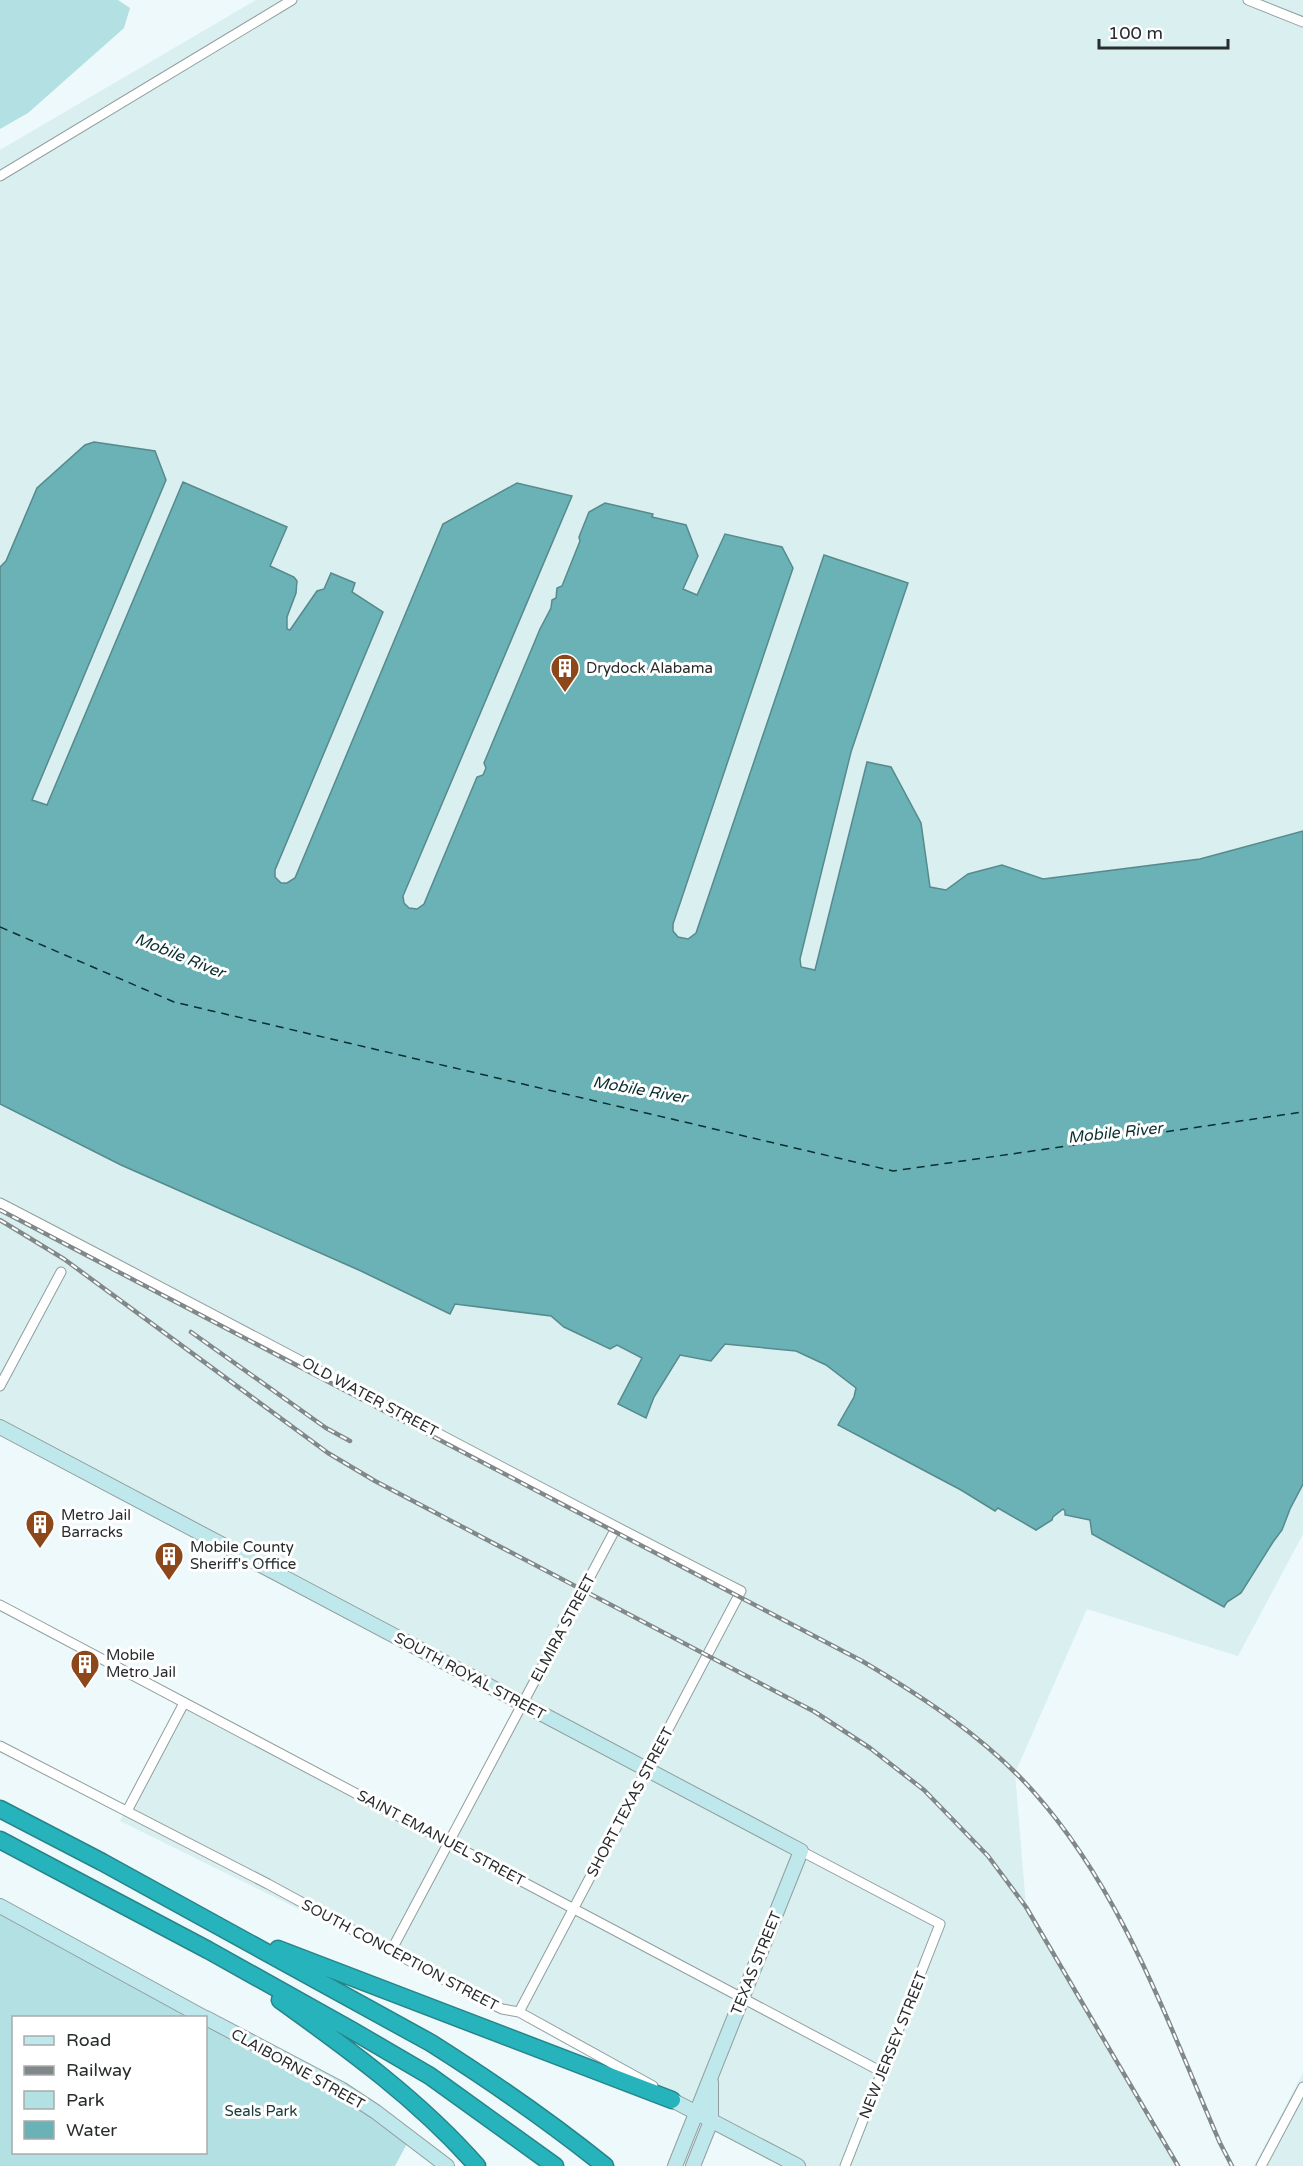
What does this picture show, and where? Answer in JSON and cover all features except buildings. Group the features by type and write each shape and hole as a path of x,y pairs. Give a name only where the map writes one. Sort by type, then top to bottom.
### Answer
{"highway":[{"path":"0,1809 102,1862 431,2043 481,2074 605,2166"},
{"path":"0,1840 208,1950 430,2076 555,2166"},
{"path":"229,1931 672,2100"},
{"path":"208,1950 338,2041 392,2083 451,2137 477,2166"}],"street":[{"path":"0,176 292,0"},
{"path":"1248,0 1303,22"},
{"name":"OLD WATER STREET","path":"0,1203 190,1301 616,1528 741,1591"},
{"path":"0,1386 61,1272"},
{"name":"SOUTH ROYAL STREET","path":"0,1427 940,1924"},
{"name":"ELMIRA STREET","path":"391,1951 616,1528"},
{"name":"SHORT TEXAS STREET","path":"519,2012 741,1591"},
{"name":"SAINT EMANUEL STREET","path":"0,1605 882,2072"},
{"path":"126,1811 184,1703"},
{"name":"SOUTH CONCEPTION STREET","path":"0,1746 502,2009 519,2012 646,2082 672,2100 798,2166"},
{"name":"TEXAS STREET","path":"675,2166 801,1851"},
{"name":"CLAIBORNE STREET","path":"0,1906 201,2016"},
{"name":"NEW JERSEY STREET","path":"845,2166 940,1924"},
{"name":"CLAIBORNE STREET","path":"207,2019 341,2089 376,2112 447,2166"},
{"name":"TEXAS STREET","path":"693,2166 711,2121 711,2075"},
{"path":"1260,2166 1303,2087"}],"shaded area":[{"path":"256,0 1303,0 1303,831 1200,859 1043,879 1002,865 968,874 946,890 930,887 921,823 867,762 815,970 801,967 799,959 851,752 908,583 743,797 695,933 688,939 678,937 673,931 673,924 793,568 698,596 683,590 698,556 652,517 652,514 605,503 589,512 562,586 557,588 551,608 484,763 486,768 424,904 420,908 414,910 407,907 403,897 443,524 295,878 291,882 285,884 278,881 274,875 275,870 383,612 351,592 355,583 317,591 290,630 287,629 287,617 298,586 294,577 270,567 47,806 32,800 166,480 37,488 6,561 0,567 0,150"},
{"path":"0,1104 121,1165 361,1271 450,1314 454,1304 552,1316 564,1327 610,1349 617,1345 642,1358 645,1418 654,1397 680,1355 711,1360 725,1344 796,1351 826,1365 856,1388 854,1397 839,1425 961,1490 995,1511 998,1508 1035,1530 1052,1520 1063,1509 1065,1516 1088,1518 1091,1522 1092,1534 1224,1607 1241,1593 1273,1541 1282,1531 1303,1484 1303,1534 1238,1656 1087,1609 1015,1773 1026,1907 1181,2166 799,2166 519,2012 502,2009 120,1821 185,1697 449,1842 522,1704 0,1427"},
{"path":"1303,2073 1303,2166 1254,2166"}],"green space":[{"path":"0,0 118,0 130,8 124,28 28,113 0,129"},
{"name":"Seals Park","path":"0,1906 203,2016 12,2016 12,2154 207,2154 207,2019 341,2089 409,2140 395,2166 0,2166"}],"water":[{"name":"Mobile River","path":"94,442 155,451 166,480 32,800 47,805 183,482 287,527 270,566 294,577 297,581 296,593 287,617 287,629 290,630 317,591 324,589 331,573 355,583 352,592 383,612 275,870 275,877 281,883 287,883 295,878 443,524 517,483 572,496 403,896 404,903 409,908 417,909 424,904 477,777 483,775 486,768 484,763 551,608 552,600 556,598 557,588 562,586 589,512 605,503 653,514 652,517 686,525 698,556 683,589 697,595 725,534 782,547 793,568 673,924 673,931 678,937 688,939 696,933 824,555 908,583 851,752 800,959 801,967 815,970 867,762 891,767 921,823 930,887 946,890 968,874 1002,865 1043,879 1200,859 1303,831 1303,1484 1282,1530 1241,1593 1227,1602 1224,1607 1092,1534 1090,1520 1065,1515 1063,1509 1052,1520 1036,1530 998,1508 995,1511 961,1490 838,1425 854,1397 856,1388 826,1365 796,1351 725,1344 711,1361 680,1355 654,1397 646,1418 618,1404 642,1358 617,1345 610,1349 564,1327 551,1316 455,1304 450,1314 361,1271 121,1165 0,1104 0,567 6,561 37,488 85,445"}],"ferry route":[{"path":"0,927 174,1002 893,1171 1303,1112"}],"railway":[{"path":"0,1210 862,1661 908,1689 973,1735 1032,1790 1064,1829 1092,1870 1140,1958 1232,2166"},
{"path":"0,1220 64,1259 328,1453 375,1481 815,1712 870,1748 924,1790 988,1856 1026,1907 1178,2166"},
{"path":"191,1332 326,1428 350,1441"}],"place":[{"name":"Drydock Alabama","path":"565,694"},
{"name":"Metro Jail Barracks","path":"40,1550"},
{"name":"Mobile County Sheriff's Office","path":"169,1582"},
{"name":"Mobile Metro Jail","path":"85,1690"}]}
